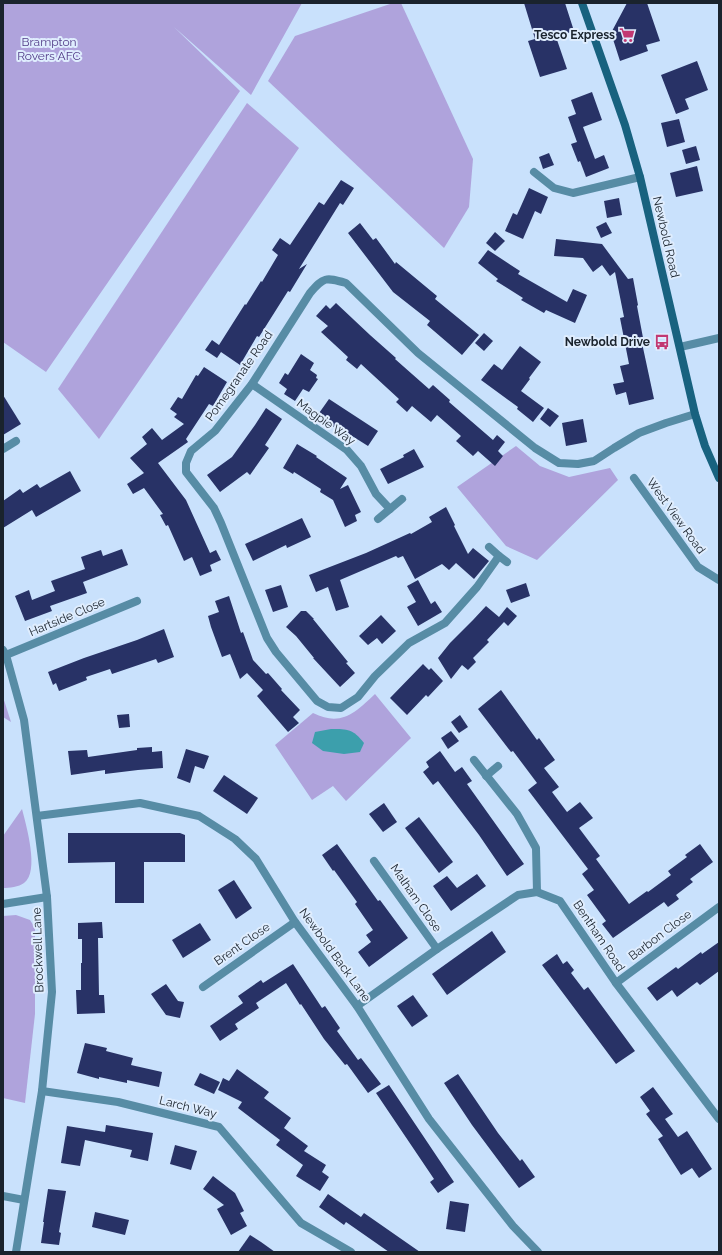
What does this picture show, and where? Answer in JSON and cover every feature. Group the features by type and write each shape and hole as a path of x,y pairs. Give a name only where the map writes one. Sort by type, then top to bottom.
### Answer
{"main road":[{"name":"Newbold Road","path":"582,3 625,125 640,177 695,414 705,446 719,478"}],"street":[{"path":"534,172 554,188 573,193 640,177"},
{"name":"Pomegranate Road","path":"499,556 476,587 445,623 409,643 375,676 358,697 341,708 328,707 317,701 276,652 267,638 214,508 186,472 186,463 191,451 215,431 252,384 310,293 320,282 330,278 346,283 418,353 535,448 559,463 578,464 594,461 639,433 695,414"},
{"path":"680,347 719,338"},
{"name":"Magpie Way","path":"252,384 347,450 361,466 376,494 390,509"},
{"path":"3,449 16,441"},
{"name":"West View Road","path":"634,478 698,567 719,580"},
{"path":"378,519 402,499"},
{"path":"489,547 508,562"},
{"name":"Hartside Close","path":"4,652 137,601"},
{"name":"Brockwell Lane","path":"4,652 24,720 48,897 52,992 42,1091 16,1252"},
{"path":"357,1006 437,949 518,895 537,892 536,848 517,814 474,760"},
{"path":"486,776 498,766"},
{"name":"Newbold Back Lane","path":"37,816 140,803 199,816 235,839 256,859 295,922 357,1006 429,1119 513,1226 538,1252"},
{"name":"Malham Close","path":"374,860 437,949"},
{"name":"Bentham Road","path":"537,892 560,901 616,983 719,1119"},
{"path":"3,904 48,897"},
{"name":"Barbon Close","path":"616,983 719,907"},
{"name":"Brent Close","path":"203,987 295,922"},
{"name":"Larch Way","path":"42,1091 118,1102 219,1127 301,1223 350,1252"},
{"path":"3,1196 24,1200"}],"green space":[{"name":"Brampton Rovers AFC","path":"3,3 302,3 251,95 174,27 240,91 46,372 3,342"},
{"path":"393,3 401,3 473,159 469,207 444,248 268,81 295,36"},
{"path":"247,103 299,148 99,439 58,389"},
{"path":"516,446 540,466 569,477 610,468 618,480 537,560 506,546 457,487"},
{"path":"375,694 411,738 346,801 333,786 312,800 275,745 313,713 332,719 347,716 361,707"},
{"path":"3,697 11,722 3,717"},
{"path":"22,809 29,837 31,869 29,877 24,883 17,886 3,888 3,836"},
{"path":"16,915 30,920 35,928 35,1014 25,1103 3,1098 3,916"}],"shaded area":[{"path":"331,729 342,729 353,732 357,735 364,743 360,752 344,754 323,751 312,743 315,732"}],"building":[{"path":"524,3 565,3 574,31 556,37 567,69 540,77 528,41 535,39"},
{"path":"627,3 647,3 660,41 646,45 648,51 620,61 611,33"},
{"path":"697,61 708,90 685,99 689,109 676,114 661,75"},
{"path":"592,92 602,120 583,127 595,159 604,155 609,168 586,177 571,144 577,142 568,117 576,114 571,100"},
{"path":"679,119 685,142 667,147 661,123"},
{"path":"696,146 700,160 686,164 682,150"},
{"path":"549,153 554,165 543,169 539,157"},
{"path":"697,166 703,191 676,197 670,173"},
{"path":"341,180 354,188 343,205 340,203 299,269 307,264 290,292 288,291 259,337 257,336 240,365 221,352 217,358 205,350 212,340 219,345 245,304 246,305 261,281 262,282 278,255 272,250 280,238 290,245 319,202 324,205"},
{"path":"529,188 548,197 541,214 535,211 523,239 505,231 513,213 517,215"},
{"path":"619,198 622,215 607,218 604,201"},
{"path":"606,222 612,233 601,238 596,227"},
{"path":"360,223 373,240 376,238 395,264 396,262 437,296 435,299 479,335 462,355 427,325 430,321 393,292 348,233"},
{"path":"495,232 505,241 495,251 486,243"},
{"path":"556,239 602,244 628,279 633,278 644,343 642,343 654,399 629,405 626,392 616,395 613,384 624,382 620,366 629,364 620,318 624,317 615,272 610,276 602,265 593,272 583,258 554,256"},
{"path":"488,250 520,271 518,274 567,302 573,289 587,295 575,323 546,310 544,313 521,300 523,298 496,281 498,279 478,263"},
{"path":"336,303 429,389 433,385 450,400 449,402 493,440 497,435 505,442 498,451 503,456 495,466 478,451 473,456 456,441 461,436 437,415 431,422 412,406 407,412 396,402 399,399 361,364 357,369 346,360 348,357 321,332 328,326 316,316 326,305 330,309"},
{"path":"484,333 493,341 484,351 475,343"},
{"path":"520,346 541,362 521,391 544,408 533,422 517,409 518,407 481,380 494,364 502,370"},
{"path":"301,354 314,363 310,370 317,375 316,378 318,379 309,392 303,389 295,401 284,394 287,389 279,383 285,373 288,375"},
{"path":"204,367 227,382 213,406 209,404 186,439 188,442 158,463 186,500 210,553 216,550 221,560 210,565 212,571 200,576 192,557 184,561 168,525 166,526 160,515 163,514 144,488 133,494 127,484 144,473 130,458 147,444 142,437 152,428 162,440 184,424 174,417 177,414 170,409 178,397 182,399 196,375 198,376"},
{"path":"3,395 21,424 3,435"},
{"path":"329,399 378,431 368,446 341,429 340,431 317,416"},
{"path":"266,408 282,419 265,445 269,448 250,475 247,472 220,492 207,475 232,457"},
{"path":"548,408 559,416 550,427 540,419"},
{"path":"583,419 587,442 566,446 562,423"},
{"path":"297,444 317,456 316,457 347,478 340,489 348,485 361,512 355,515 357,521 345,527 333,500 320,492 321,489 294,472 293,474 283,468"},
{"path":"414,449 424,467 388,484 380,469 404,457 403,455"},
{"path":"70,471 81,491 36,517 32,510 3,528 3,501 20,489 23,493 37,484 40,488"},
{"path":"446,507 468,554 473,548 489,561 474,579 456,563 449,570 442,564 415,579 403,556 398,558 396,556 340,580 349,607 336,611 328,587 316,592 309,575 366,553 410,533 411,534 432,522 429,517"},
{"path":"302,518 311,537 287,548 286,545 253,561 245,544"},
{"path":"122,549 128,565 83,582 87,593 50,606 52,611 25,621 15,596 29,590 32,600 55,591 51,581 85,569 81,557 101,550 103,556"},
{"path":"418,580 431,604 435,601 442,612 418,626 407,607 416,602 407,586"},
{"path":"526,583 530,596 511,603 506,590"},
{"path":"281,585 288,607 273,612 265,590"},
{"path":"229,596 241,633 243,632 253,660 266,674 268,673 282,689 281,690 300,710 293,717 299,723 288,732 257,696 263,690 247,673 240,679 230,654 222,657 208,616 219,612 215,601"},
{"path":"486,606 499,617 507,607 517,616 508,626 504,622 487,640 489,642 473,658 476,662 468,670 462,665 451,679 438,658 450,643"},
{"path":"301,611 306,611 314,619 355,673 340,687 313,658 296,636 286,627"},
{"path":"381,615 396,631 382,644 377,638 368,645 359,636"},
{"path":"164,629 174,657 158,663 156,659 112,674 110,669 86,677 87,680 59,691 56,683 53,685 48,672"},
{"path":"423,664 429,670 431,668 443,681 428,697 426,695 407,715 390,698"},
{"path":"501,690 537,740 539,738 555,760 544,768 559,787 552,792 567,812 580,802 593,818 579,828 600,856 596,859 629,904 671,875 668,871 687,857 685,855 700,844 713,862 690,879 693,882 676,895 679,899 668,907 664,902 613,938 602,924 606,921 587,895 594,890 582,874 588,869 528,790 537,783 478,709"},
{"path":"129,714 130,727 119,728 117,715"},
{"path":"460,715 468,727 459,733 451,722"},
{"path":"451,731 459,741 448,749 441,738"},
{"path":"152,747 152,752 162,751 163,768 105,774 105,770 71,775 68,751 87,750 88,757 137,750 137,748"},
{"path":"186,749 209,756 204,769 195,766 190,783 177,778"},
{"path":"440,751 455,772 462,767 472,781 467,784 524,864 507,876 479,835 438,781 433,785 423,772 429,767 426,762"},
{"path":"224,775 258,798 247,814 213,791"},
{"path":"384,803 397,822 383,832 369,814"},
{"path":"419,817 453,862 439,873 405,828"},
{"path":"68,833 180,833 185,835 185,862 144,862 144,903 115,903 115,862 68,863"},
{"path":"337,844 378,901 380,900 408,938 369,967 358,952 371,942 366,935 373,930 355,904 357,902 322,855"},
{"path":"477,874 486,886 451,911 433,886 447,876 457,888"},
{"path":"234,880 252,908 236,919 218,890"},
{"path":"102,922 103,938 98,938 99,995 104,995 105,1013 77,1014 76,990 81,990 82,963 82,939 78,939 78,923"},
{"path":"200,923 211,940 183,958 172,940"},
{"path":"492,931 506,952 447,995 432,974"},
{"path":"719,942 719,971 700,985 697,982 677,997 672,990 657,1001 647,988 676,967 678,969 701,952 702,954"},
{"path":"557,954 563,964 567,961 574,970 571,973 584,990 588,987 635,1051 616,1064 542,965"},
{"path":"293,964 322,1008 325,1006 340,1028 337,1031 358,1060 361,1058 381,1084 368,1093 347,1064 345,1065 324,1039 286,983 256,1003 259,1008 235,1024 238,1029 220,1041 210,1026 243,1003 238,996 261,980 263,983"},
{"path":"166,984 178,1001 184,1002 180,1018 166,1015 151,994"},
{"path":"413,995 428,1016 412,1027 397,1006"},
{"path":"85,1043 107,1048 106,1051 133,1058 131,1065 162,1072 159,1087 127,1080 127,1083 99,1077 99,1079 77,1073"},
{"path":"237,1069 269,1092 264,1098 291,1118 284,1128 308,1146 304,1151 326,1165 322,1172 329,1177 320,1191 296,1176 303,1165 276,1145 280,1140 238,1108 242,1102 218,1090 223,1078 229,1081"},
{"path":"200,1073 220,1082 214,1094 194,1085"},
{"path":"458,1074 498,1133 520,1161 522,1159 535,1177 519,1188 472,1125 444,1083"},
{"path":"389,1085 454,1182 438,1193 430,1182 434,1179 376,1093"},
{"path":"653,1087 673,1114 665,1119 678,1137 687,1131 712,1169 699,1178 692,1168 681,1175 658,1139 663,1136 646,1114 650,1111 640,1097"},
{"path":"106,1125 153,1133 148,1161 130,1157 132,1150 85,1140 80,1166 61,1163 67,1126 105,1132"},
{"path":"175,1145 197,1151 191,1170 170,1164"},
{"path":"213,1176 235,1193 244,1211 240,1213 247,1226 231,1235 217,1209 224,1205 203,1189"},
{"path":"48,1189 66,1191 59,1232 61,1233 59,1245 41,1243"},
{"path":"328,1194 361,1217 364,1213 420,1252 389,1252 346,1222 344,1225 319,1207"},
{"path":"450,1201 469,1204 465,1232 446,1229"},
{"path":"95,1212 129,1220 125,1235 92,1227"},
{"path":"250,1235 261,1242 275,1252 238,1252"}],"place":[{"name":"Tesco Express","path":"627,35"},
{"name":"Newbold Drive","path":"662,342"}]}
